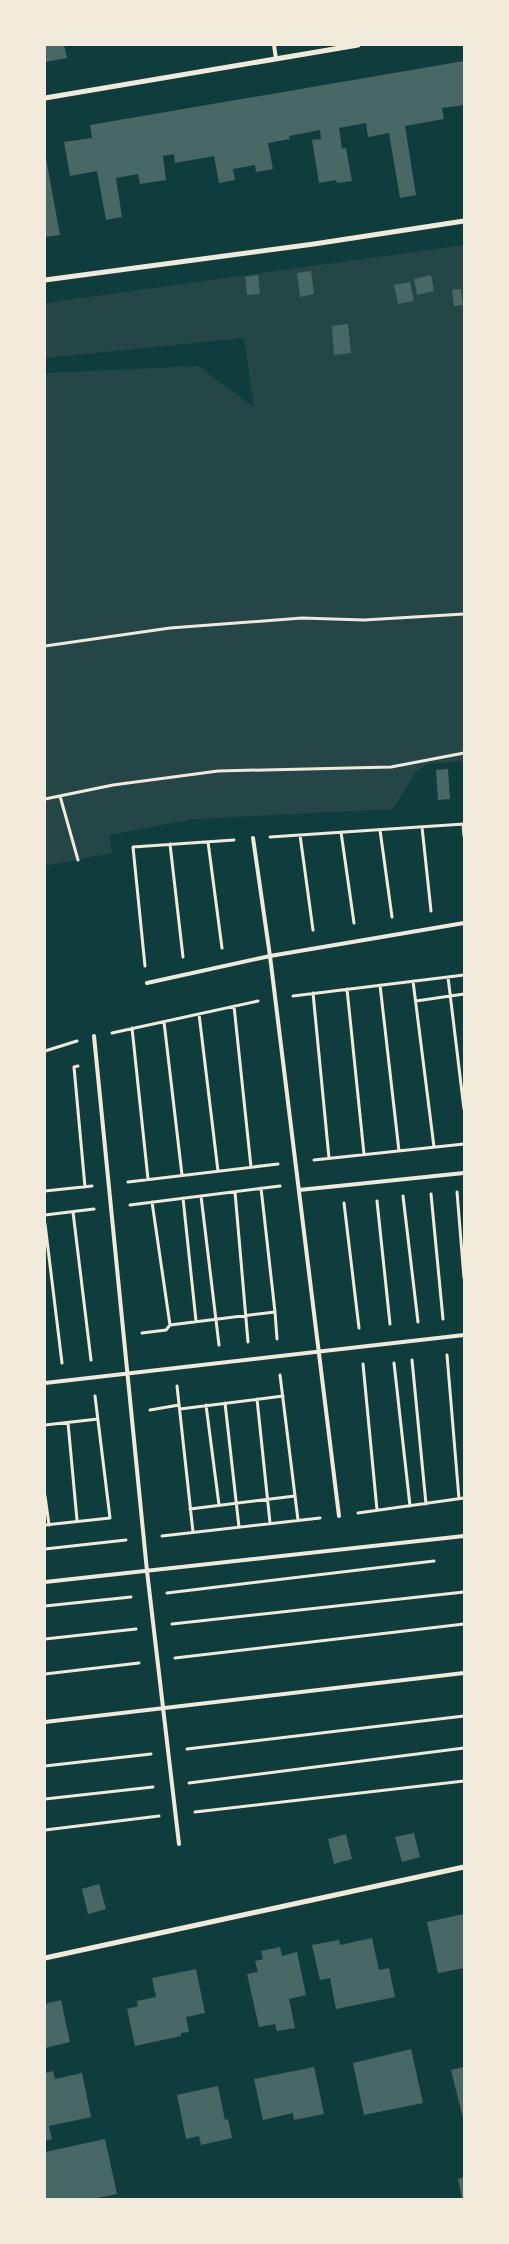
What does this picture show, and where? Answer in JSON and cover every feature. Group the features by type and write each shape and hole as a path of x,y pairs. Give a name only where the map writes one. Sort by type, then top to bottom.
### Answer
{"street":[{"path":"45,98 358,45"},
{"path":"45,280 314,244 464,221"},
{"path":"45,1958 464,1867"}],"lane":[{"path":"274,45 276,59"},
{"path":"253,838 270,956 340,1516"},
{"path":"147,983 270,956 464,923"},
{"path":"94,1036 129,1374 147,1571 179,1844"},
{"path":"299,1190 464,1173"},
{"path":"45,1384 464,1335"},
{"path":"45,1582 464,1536"},
{"path":"45,1722 464,1673"}],"path":[{"path":"45,646 170,628 302,618 364,620 464,614"},
{"path":"45,799 113,785 218,771 391,767 464,753"},
{"path":"60,796 78,860"},
{"path":"463,824 464,836"},
{"path":"422,827 433,928"},
{"path":"380,830 394,935"},
{"path":"342,832 356,941"},
{"path":"300,835 315,948"},
{"path":"208,842 225,966"},
{"path":"170,844 185,975"},
{"path":"45,1051 94,1036 275,998 464,975"},
{"path":"448,977 464,1109"},
{"path":"413,981 434,1147"},
{"path":"380,985 399,1151"},
{"path":"347,989 364,1154"},
{"path":"313,993 329,1158"},
{"path":"416,1001 464,994"},
{"path":"234,1006 251,1167"},
{"path":"199,1014 218,1171"},
{"path":"164,1022 182,1175"},
{"path":"132,1028 148,1179"},
{"path":"85,1187 74,1067 97,1061"},
{"path":"45,1190 464,1144"},
{"path":"455,1174 464,1278"},
{"path":"401,1179 420,1340"},
{"path":"45,1215 298,1184"},
{"path":"261,1188 278,1356 298,1520"},
{"path":"235,1192 250,1360"},
{"path":"201,1196 221,1363"},
{"path":"182,1198 196,1321"},
{"path":"152,1202 170,1325"},
{"path":"45,1224 64,1381"},
{"path":"125,1335 166,1330 170,1325 196,1321 275,1312"},
{"path":"411,1341 426,1504"},
{"path":"175,1368 193,1532"},
{"path":"132,1413 283,1396"},
{"path":"257,1400 270,1523"},
{"path":"225,1403 239,1527"},
{"path":"206,1405 219,1505"},
{"path":"45,1425 98,1419"},
{"path":"68,1423 78,1520"},
{"path":"45,1496 49,1525"},
{"path":"190,1509 295,1496"},
{"path":"45,1549 340,1516 464,1498"},
{"path":"45,1606 150,1596 434,1561"},
{"path":"45,1639 464,1592"},
{"path":"45,1674 464,1624"},
{"path":"45,1766 464,1716"},
{"path":"45,1799 464,1748"},
{"path":"45,1830 464,1781"}],"shaded area":[{"path":"464,245 464,761 427,764 416,772 393,809 194,819 109,835 112,853 45,866 45,373 198,366 254,407 244,338 45,358 45,303"}],"building":[{"path":"45,45 64,45 67,58 45,62"},
{"path":"464,61 464,105 442,108 444,119 405,126 416,195 400,198 389,133 368,137 366,123 339,128 342,149 346,148 352,181 337,183 336,180 319,183 312,140 321,139 320,130 289,136 290,139 268,143 273,169 256,172 255,165 233,169 235,180 219,183 214,156 175,163 174,154 163,156 166,180 140,184 138,174 116,178 122,217 106,220 97,171 70,176 64,142 92,138 90,125"},
{"path":"45,153 60,235 45,237"},
{"path":"311,271 314,294 300,297 297,273"},
{"path":"258,275 260,294 247,295 245,277"},
{"path":"431,275 434,291 417,295 414,279"},
{"path":"410,282 414,301 398,304 394,285"},
{"path":"461,289 463,305 454,306 452,290"},
{"path":"348,324 351,353 334,355 332,326"},
{"path":"448,769 450,799 438,800 436,770"},
{"path":"414,1833 420,1857 402,1862 395,1837"},
{"path":"346,1834 352,1859 334,1864 328,1839"},
{"path":"99,1884 106,1909 88,1914 82,1889"},
{"path":"464,1914 464,1968 438,1973 427,1922"},
{"path":"372,1938 379,1970 389,1968 395,1997 336,2009 330,1978 320,1980 312,1945 339,1940 340,1945"},
{"path":"280,1947 282,1956 297,1952 306,1995 289,1999 295,2028 277,2031 275,2024 259,2027 247,1974 258,1972 255,1961 263,1959 261,1951"},
{"path":"196,1969 205,2013 186,2017 189,2032 181,2033 181,2036 135,2046 127,2009 138,2006 137,2001 156,1997 152,1978"},
{"path":"61,2000 70,2042 45,2048 45,2004"},
{"path":"411,2049 423,2103 364,2115 353,2063"},
{"path":"314,2067 324,2114 294,2120 293,2113 263,2120 254,2079"},
{"path":"464,2067 464,2117 463,2118 451,2070"},
{"path":"53,2071 55,2079 82,2073 91,2117 49,2126 52,2139 45,2141 45,2073"},
{"path":"218,2086 225,2120 228,2119 232,2138 201,2145 199,2136 186,2139 177,2095"},
{"path":"105,2139 117,2194 92,2199 45,2199 45,2152"},
{"path":"464,2177 464,2199 462,2199 458,2179"}]}
